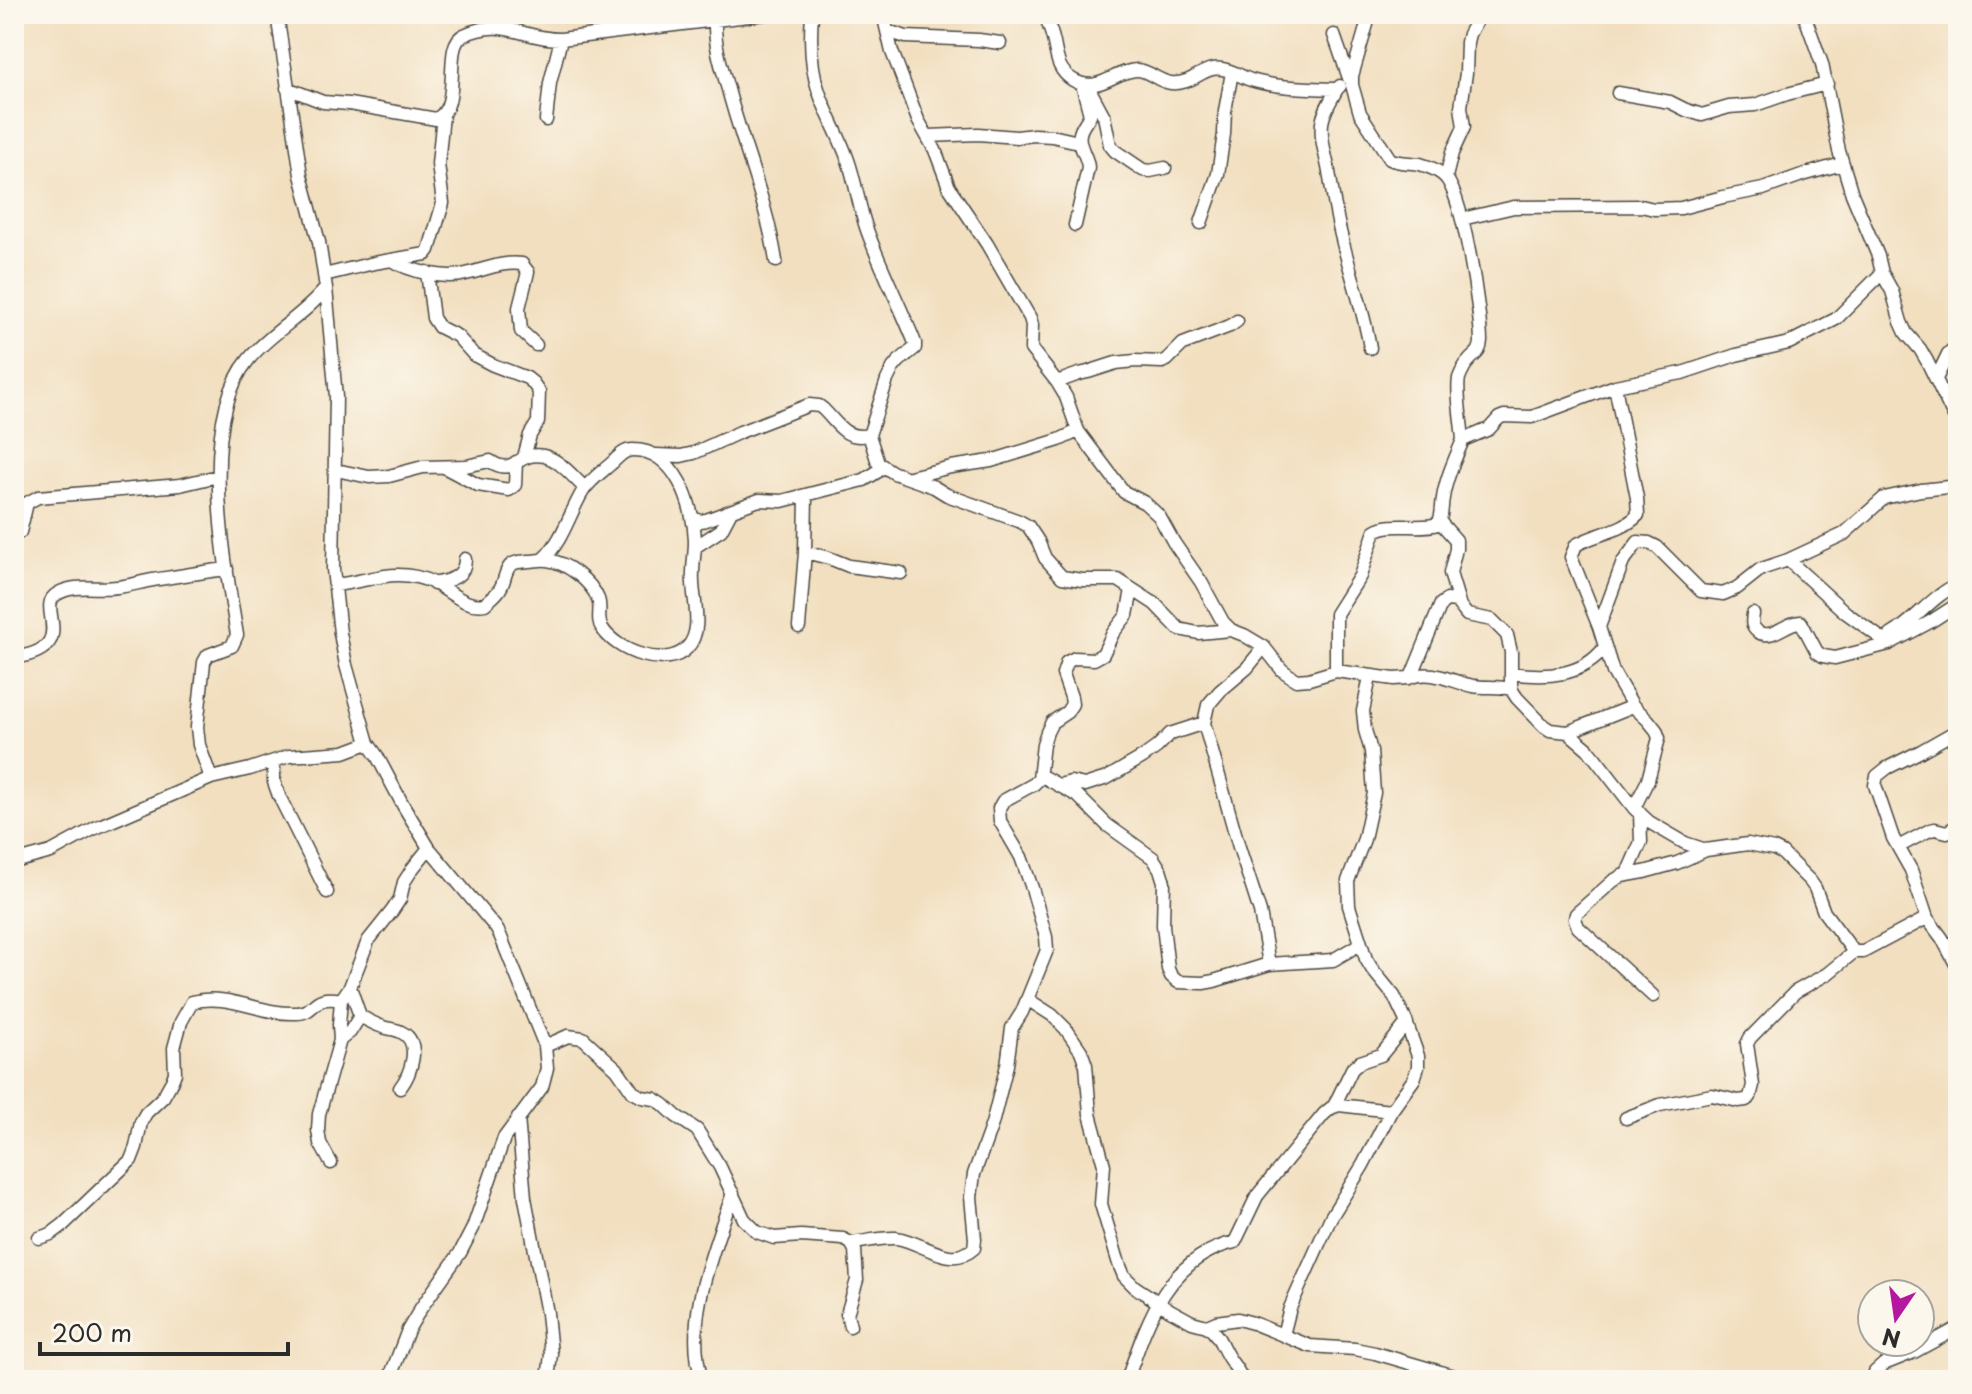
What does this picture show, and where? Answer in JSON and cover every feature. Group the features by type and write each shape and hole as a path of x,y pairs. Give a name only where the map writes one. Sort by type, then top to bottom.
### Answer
{"street":[{"path":"277,14 301,175 319,242 325,282 336,397 333,569 346,665 368,743 396,794 429,848 496,928 545,1046 547,1068 542,1087 504,1138 473,1228 460,1253 408,1330 389,1380"},
{"path":"211,778 199,745 197,727 205,659 232,646 237,635 220,522 218,476 226,407 239,373 248,360 314,304 325,282 391,260 426,254 432,244 443,203 438,164 455,43 463,35 500,26 561,39 764,14"},
{"path":"812,14 811,50 818,90 853,175 865,226 915,343 912,352 899,361 887,380 869,435 875,457 882,467 1028,526 1045,558 1062,577 1118,580 1155,604 1179,629 1198,633 1231,630"},
{"path":"883,14 892,52 908,94 949,187 1030,318 1031,349 1066,397 1078,431 1124,492 1145,503 1159,516 1223,622 1231,630 1264,647 1282,670 1296,680 1336,671 1401,680 1421,674 1471,686 1511,689"},
{"path":"1044,14 1061,69 1091,92 1104,116 1110,145 1143,170 1165,168"},
{"path":"1370,14 1350,77 1337,89 1324,114 1322,127 1332,196 1370,348"},
{"path":"1446,177 1452,153 1464,127 1461,107 1467,42 1480,14"},
{"path":"1804,14 1819,53 1842,164 1852,194 1906,333 1920,349 1958,425"},
{"path":"715,20 716,45 740,133 767,213 776,261"},
{"path":"887,31 906,37 1000,43"},
{"path":"1334,35 1360,113 1390,159 1420,164 1446,177 1452,186 1462,219 1481,342 1477,354 1465,365 1458,384 1463,440 1448,477 1440,522 1430,526 1383,526 1375,531 1360,576 1336,614 1336,671"},
{"path":"546,120 550,83 561,39"},
{"path":"1082,86 1110,80 1128,71 1144,71 1164,83 1175,84 1185,83 1212,69 1225,69 1262,83 1337,89"},
{"path":"1201,223 1218,174 1232,72"},
{"path":"1618,93 1670,102 1702,115 1729,107 1755,105 1827,84"},
{"path":"1075,225 1089,162 1079,140 1080,131 1090,115 1082,86"},
{"path":"287,88 323,102 436,119 443,115"},
{"path":"929,136 978,134 1079,140"},
{"path":"1462,219 1514,207 1681,208 1763,189 1842,164"},
{"path":"391,260 406,269 461,276 503,265 522,264 528,272 519,308 521,331 536,345"},
{"path":"427,272 433,318 439,327 457,336 474,355 527,378 539,392 538,422 520,460 515,485 509,490 478,485 443,467"},
{"path":"1463,440 1489,429 1504,416 1532,417 1615,386 1682,373 1736,355 1789,343 1836,319 1882,273"},
{"path":"1057,382 1116,363 1162,362 1183,344 1237,321"},
{"path":"1936,379 1948,354 1958,344"},
{"path":"1615,386 1637,498 1642,542"},
{"path":"543,559 566,528 585,488 622,453 632,450 653,455 686,455 809,405 823,409 850,436 869,435"},
{"path":"910,477 991,461 1078,431"},
{"path":"336,470 369,477 389,476 423,467 466,466 490,461 502,468 527,455 539,455 562,466 585,488"},
{"path":"335,585 393,574 420,578 467,603 481,605 500,589 512,564 543,559 558,563 583,580 599,601 602,628 619,645 652,657 680,653 690,645 695,630 693,518 678,477 664,461 653,455"},
{"path":"678,477 686,455"},
{"path":"693,518 706,520 759,500 782,501 864,480 882,467"},
{"path":"14,535 20,532 27,503 38,497 180,485 218,476"},
{"path":"1599,627 1623,562 1634,546 1642,542 1657,547 1701,591 1723,594 1731,592 1761,569 1844,534 1884,498 1958,486"},
{"path":"799,627 806,495"},
{"path":"695,547 721,530 730,513"},
{"path":"1627,874 1641,842 1637,810 1659,738 1648,720 1633,706 1613,672 1599,627 1572,561 1572,553 1576,545 1588,538 1629,524 1638,515"},
{"path":"1440,522 1456,540 1450,573 1459,603 1467,615 1487,618 1503,630 1509,641 1511,689 1544,726 1568,732 1633,706"},
{"path":"805,552 849,566 901,573"},
{"path":"434,584 458,576 463,571 465,559"},
{"path":"1788,560 1845,612 1886,641"},
{"path":"14,658 26,657 50,641 53,631 50,605 52,596 56,594 76,588 117,587 227,569"},
{"path":"1886,641 1918,612 1958,584"},
{"path":"545,1046 568,1036 588,1041 617,1069 633,1092 655,1099 697,1130 711,1151 744,1219 766,1237 831,1238 851,1243 893,1238 953,1257 973,1250 975,1239 971,1197 974,1174 992,1124 1007,1065 1012,1028 1046,957 1046,937 1021,857 1003,829 998,813 1003,801 1037,782 1047,732 1052,722 1067,712 1072,704 1063,674 1065,665 1075,658 1094,659 1103,654 1113,633 1127,615 1132,590"},
{"path":"1411,677 1441,604 1447,600 1459,603"},
{"path":"1753,614 1752,623 1762,634 1771,634 1797,620 1801,622 1814,648 1829,658 1886,641 1930,622 1958,604"},
{"path":"1264,647 1208,705 1204,723 1260,912 1269,964"},
{"path":"1511,673 1535,676 1568,672 1590,662 1605,647"},
{"path":"1283,1335 1290,1308 1331,1217 1418,1067 1418,1056 1407,1023 1394,996 1372,969 1360,944 1349,906 1351,870 1364,839 1374,793 1371,751 1363,711 1370,677"},
{"path":"1059,785 1071,782 1085,785 1107,778 1143,757 1170,734 1204,723"},
{"path":"1958,730 1887,768 1877,776 1875,785 1893,838 1911,870 1927,918 1954,950 1958,968"},
{"path":"1568,732 1588,749 1649,822 1696,848 1706,850"},
{"path":"14,862 51,852 95,828 211,778 289,756 344,752 368,743"},
{"path":"274,762 274,782 279,796 327,892"},
{"path":"1040,775 1086,802 1107,825 1153,858 1164,882 1164,947 1168,969 1174,979 1203,983 1269,964 1333,960 1360,944"},
{"path":"1898,847 1930,830 1947,832 1958,825"},
{"path":"1653,996 1575,924 1576,914 1613,881 1627,874 1660,868 1706,850 1748,844 1782,853 1810,881 1824,912 1854,952"},
{"path":"331,1163 320,1143 318,1130 319,1114 340,1040 341,1000 350,987 368,941 400,899 404,882 429,848"},
{"path":"1626,1118 1660,1105 1712,1095 1738,1101 1750,1097 1753,1085 1747,1044 1795,992 1827,974 1854,952 1863,952 1927,918"},
{"path":"350,987 360,1016 374,1024 401,1031 411,1044 413,1061 408,1077 400,1088"},
{"path":"1027,999 1052,1015 1081,1051 1086,1065 1093,1129 1104,1165 1101,1204 1119,1264 1129,1282 1192,1322 1216,1332 1242,1380"},
{"path":"39,1238 63,1225 131,1160 141,1122 163,1097 172,1081 175,1073 174,1048 181,1022 192,1002 227,1000 299,1014 306,1012 318,1000 341,1000"},
{"path":"340,1040 350,1032 360,1016"},
{"path":"1127,1380 1158,1301 1191,1261 1235,1242 1265,1184 1334,1106 1352,1069 1360,1062 1381,1055 1407,1023"},
{"path":"1334,1106 1391,1111"},
{"path":"518,1118 525,1198 551,1354 548,1380"},
{"path":"702,1380 697,1365 699,1297 733,1193"},
{"path":"850,1326 847,1314 857,1280 856,1254 851,1243"},
{"path":"1207,1326 1238,1319 1310,1346 1355,1349 1414,1363 1422,1374 1468,1380"},
{"path":"1873,1380 1875,1372 1884,1364 1958,1328"}]}
